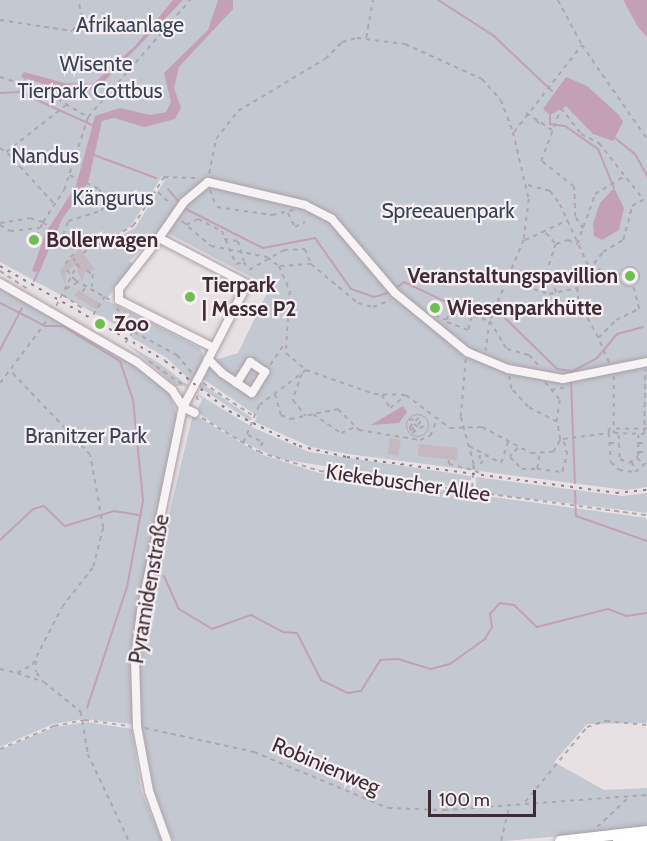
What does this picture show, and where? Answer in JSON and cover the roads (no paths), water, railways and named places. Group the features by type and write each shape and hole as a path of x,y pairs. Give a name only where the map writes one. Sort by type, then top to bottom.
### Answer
{"main road":[{"path":"560,841 647,831"},
{"path":"618,841 647,838"}],"street":[{"path":"214,348 119,300 119,289 159,238 176,212 208,182 305,205 332,219 394,292 467,352 508,369 545,377 568,379 614,372 646,363"},
{"name":"Pyramidenstraße","path":"159,238 247,284 183,407 141,611 135,661 137,727 149,791 167,841"},
{"path":"0,283 137,362 172,390 183,407 195,413"},
{"path":"208,359 237,383 252,393 265,372 250,362 237,383"}],"waterway":[{"path":"438,0 494,36 552,91"},
{"path":"19,92 25,79"},
{"path":"0,93 19,92 92,125"},
{"path":"550,115 550,124 565,126 598,149 614,188"},
{"path":"615,138 635,154 647,176"},
{"path":"94,155 156,178"},
{"path":"168,189 179,202"},
{"path":"184,208 263,248 315,238 351,289 374,297 391,292"},
{"path":"34,281 37,274"},
{"path":"395,289 404,282 444,301 500,313 557,369 571,371"},
{"path":"0,303 45,326 63,326 120,361 133,400 143,501 127,587 87,708"},
{"path":"0,350 22,308"},
{"path":"571,372 597,358 617,334 643,327"},
{"path":"571,381 575,483"},
{"path":"575,491 576,516 647,541"},
{"path":"0,540 33,509 44,506 65,526 114,511 139,515"},
{"path":"164,576 179,609 212,629 251,615 283,632 297,633 321,680 348,693 361,691 380,660 398,659 431,669 450,664 485,639 492,627 490,614 500,603 514,605 537,627 608,609 626,616 647,613"}],"railway":[{"path":"0,266 165,361 229,411 299,446 347,457 616,493 647,490"}],"place":[{"name":"Bollerwagen","path":"34,240"},
{"name":"Veranstaltungspavillion","path":"630,276"},
{"name":"Tierpark | Messe P2","path":"190,297"},
{"name":"Wiesenparkhütte","path":"435,308"},
{"name":"Zoo","path":"100,324"}],"park label":[{"name":"Afrikaanlage","path":"130,25"},
{"name":"Wisente","path":"96,64"},
{"name":"Tierpark Cottbus","path":"90,91"},
{"name":"Nandus","path":"45,156"},
{"name":"Kängurus","path":"113,198"},
{"name":"Spreeauenpark","path":"448,211"},
{"name":"Branitzer Park","path":"86,436"}]}
